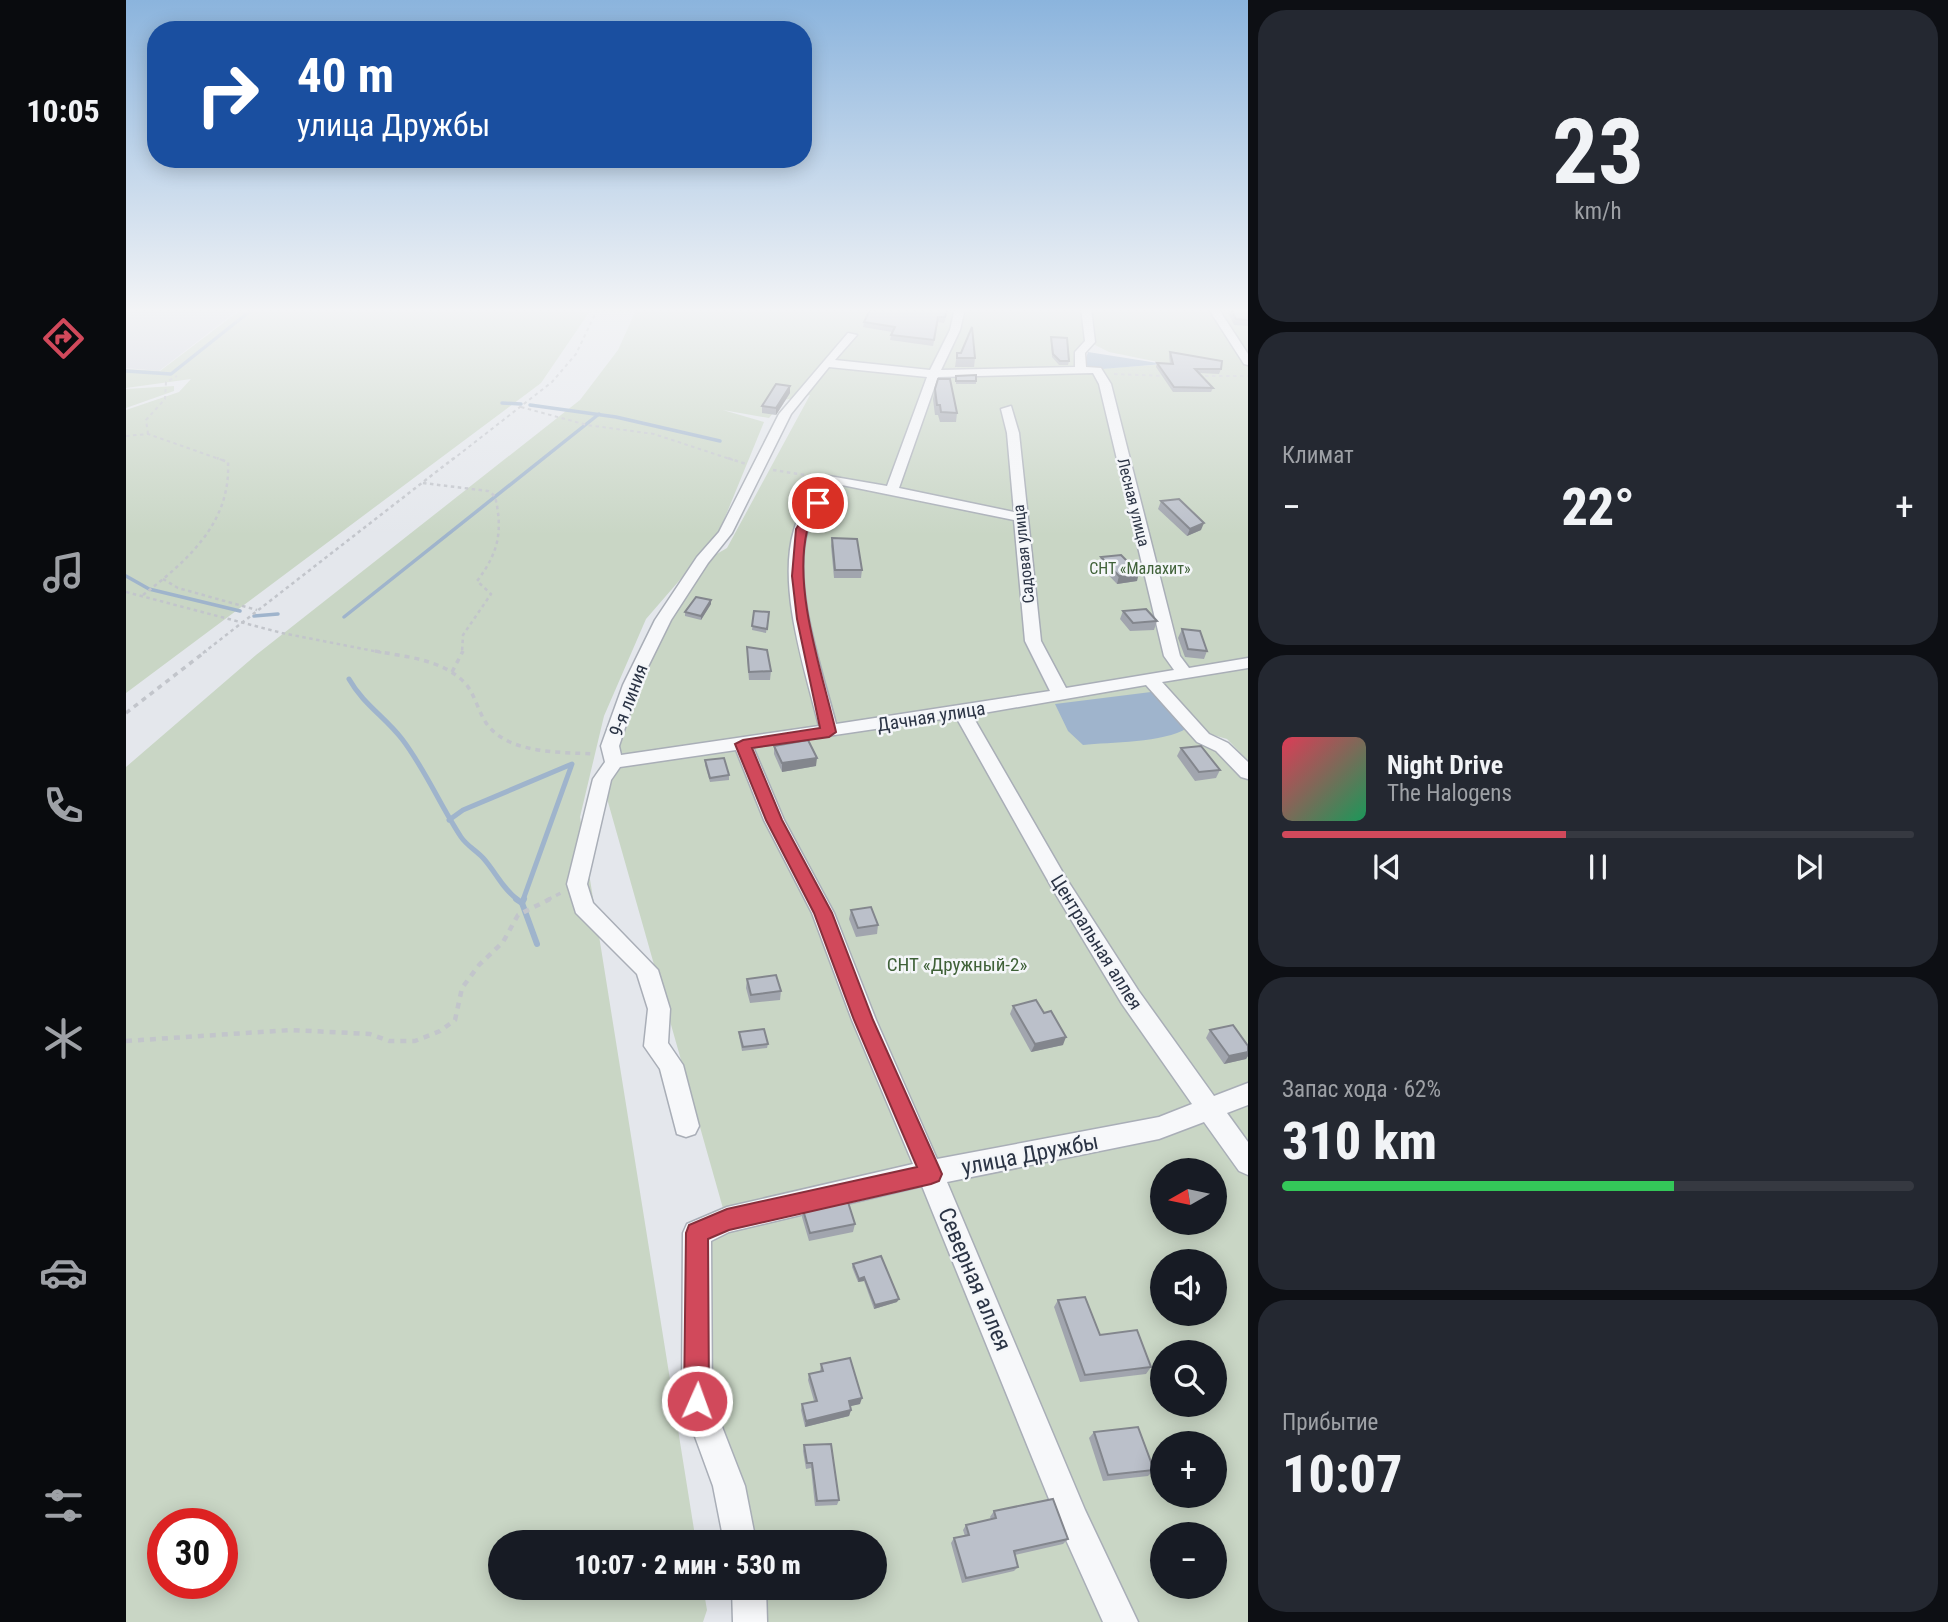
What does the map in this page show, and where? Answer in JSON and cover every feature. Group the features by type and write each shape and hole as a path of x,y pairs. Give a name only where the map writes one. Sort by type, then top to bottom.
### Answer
{"street":[{"name":"9-я линия","path":"577,884 602,779 614,762 610,746 651,642 702,560 713,551 736,516 755,467 797,395 808,384"},
{"path":"892,490 930,384"},
{"name":"Лесная улица","path":"1105,384 1172,656 1184,673"},
{"name":"Садовая улица","path":"1007,409 1013,433 1018,517 1033,641 1060,694"},
{"path":"829,732 803,619 798,576 802,529 834,479 1018,517"},
{"name":"Дачная улица","path":"614,762 829,732 1248,663"},
{"path":"1150,679 1203,738 1222,747 1248,773"},
{"name":"Центральная аллея","path":"961,711 1059,883 1130,997 1248,1163"},
{"name":"Северная аллея","path":"743,744 774,820 823,913 864,1020 931,1174 1073,1520 1121,1622"},
{"path":"577,884 583,907 648,970 659,1009 656,1046 671,1065 685,1126"},
{"name":"улица Дружбы","path":"738,1530 730,1486 697,1401 697,1233 727,1220 931,1174 1159,1128 1208,1107 1248,1094"},
{"path":"749,1600 750,1622"}],"path":[{"path":"148,435 146,420 165,399 166,384"},
{"path":"126,713 548,384"},
{"path":"521,407 587,425 654,434 755,467 834,479"},
{"path":"126,436 148,435 228,462 231,479 223,510 205,537 163,579 143,594"},
{"path":"421,483 488,491 495,496 502,529 496,558 477,581 491,594 463,635 463,651 452,672"},
{"path":"163,579 178,588 257,610"},
{"path":"126,592 143,594 333,645 416,658 452,672 466,683 490,729 510,742 540,750 601,755 614,762"},
{"path":"126,1041 291,1030 370,1034 389,1041 415,1041 440,1031 455,1020 463,989 480,965 503,942 518,915 577,884"}],"green space":[{"path":"126,384 157,384 126,388"},
{"path":"187,384 540,384 126,693 126,410 179,392"},
{"path":"592,384 1248,384 1248,761 1227,739 1206,733 1157,681 1151,680 1203,738 1222,747 1248,773 1248,1622 750,1622 749,1600 887,1600 887,1530 738,1530 729,1486 697,1401 697,1233 726,1219 606,795 649,661 649,639 655,631 666,625 703,562 727,548 810,395 784,400 769,418 723,410 764,422 717,537 646,619 604,716 580,817 694,1530 488,1530 488,1600 705,1600 707,1610 703,1622 126,1622 126,767 256,655 580,400","holes":["1024,515 1037,640 1060,686 1059,692 1033,641 1019,518"]},
{"path":"174,386 174,391 126,408 126,389"}],"water":[{"path":"1151,692 1158,696 1187,728 1165,737 1083,745 1068,731 1055,704"}],"building":[{"path":"776,384 790,386 776,408 762,406"},
{"path":"937,384 951,384 957,413 941,412 940,405 937,405"},
{"path":"1172,384 1209,384 1213,388 1174,387"},
{"path":"1179,499 1204,523 1190,529 1161,501"},
{"path":"832,538 857,539 862,570 835,570"},
{"path":"1121,555 1139,573 1119,576 1101,557"},
{"path":"696,597 711,600 701,616 685,612"},
{"path":"1146,609 1157,621 1133,623 1123,611"},
{"path":"754,611 769,612 767,629 752,626"},
{"path":"1182,629 1200,631 1207,651 1188,649"},
{"path":"747,647 767,650 771,671 749,672"},
{"path":"808,740 817,758 782,763 774,746"},
{"path":"1201,746 1220,770 1199,772 1181,748"},
{"path":"724,758 729,775 710,778 705,760"},
{"path":"871,907 878,925 858,928 851,910"},
{"path":"776,975 781,991 751,995 747,979"},
{"path":"1036,1000 1044,1013 1051,1011 1066,1037 1035,1044 1013,1006"},
{"path":"1233,1025 1248,1046 1248,1052 1229,1056 1210,1030"},
{"path":"764,1029 768,1044 743,1047 739,1032"},
{"path":"847,1199 855,1224 810,1233 803,1210"},
{"path":"881,1256 899,1299 875,1305 864,1277 859,1279 853,1264"},
{"path":"1085,1297 1100,1335 1137,1330 1150,1367 1085,1375 1058,1300"},
{"path":"850,1358 862,1398 849,1401 851,1410 806,1421 802,1404 817,1401 809,1374 823,1371 821,1364"},
{"path":"1138,1427 1150,1459 1150,1470 1108,1475 1094,1432"},
{"path":"831,1444 839,1500 817,1501 812,1463 807,1463 804,1445"},
{"path":"1053,1499 1068,1539 1014,1551 1018,1567 966,1578 954,1538 969,1535 966,1525 996,1518 994,1511"}],"waterway":[{"path":"502,403 521,404"},
{"path":"530,405 598,415"},
{"path":"344,617 598,415"},
{"path":"598,415 720,441"},
{"path":"126,576 149,589 240,611"},
{"path":"254,616 278,614"},
{"path":"349,679 410,751 450,819"},
{"path":"450,819 463,810 572,764 523,900"},
{"path":"450,819 463,840 484,859 518,900"},
{"path":"516,899 522,903"},
{"path":"522,903 524,899"},
{"path":"522,903 537,944"}],"route":[{"path":"697,1401 697,1233 727,1220 873,1184 931,1174 864,1020 823,913 774,820 743,744 829,732 803,619 798,576 802,529 818,503"}],"park label":[{"name":"СНТ «Малахит»","path":"1140,568"},
{"name":"СНТ «Дружный-2»","path":"957,964"}]}
